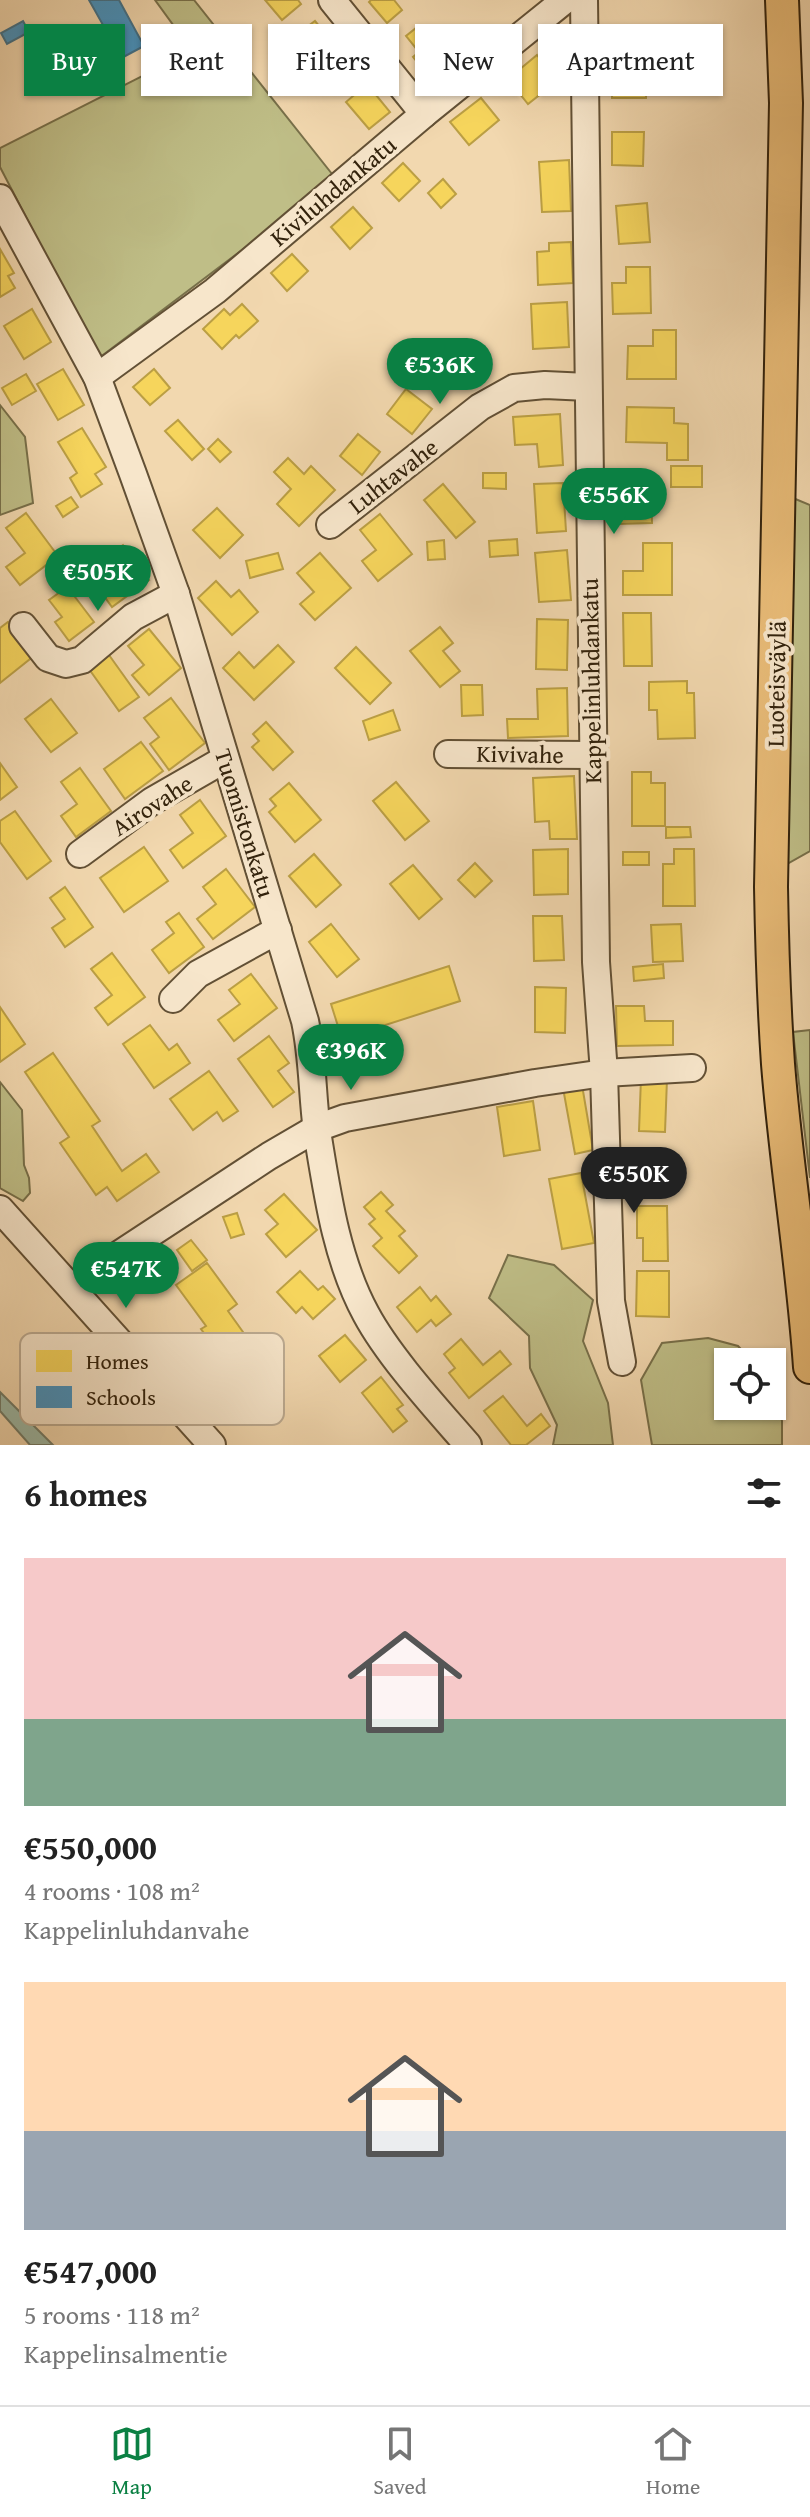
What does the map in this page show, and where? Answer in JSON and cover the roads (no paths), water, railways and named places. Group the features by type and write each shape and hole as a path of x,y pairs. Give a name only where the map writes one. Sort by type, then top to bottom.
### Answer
{"main road":[{"name":"Luoteisväylä","path":"782,0 798,103 771,887 778,1065 810,1367"}],"street":[{"path":"332,0 424,114"},
{"name":"Kiviluhdankatu","path":"97,377 215,291 424,114 565,0"},
{"name":"Kappelinluhdankatu","path":"584,0 596,962 604,1073 611,1301 622,1362"},
{"name":"Tuomistonkatu","path":"2,208 97,377 176,594 278,930 310,1048 317,1128 343,1258 366,1314 401,1364 468,1445"},
{"name":"Luhtavahe","path":"330,525 480,407 514,388 545,385 588,387"},
{"path":"23,626 48,658 66,664 82,660 133,617 176,594"},
{"name":"Kivivahe","path":"448,754 507,752 592,755"},
{"name":"Airovahe","path":"80,854 152,801 225,759"},
{"path":"173,999 198,974 278,930"},
{"path":"73,1289 196,1202 317,1128 345,1118 604,1073 692,1068"},
{"path":"0,1209 112,1333"},
{"path":"194,1425 212,1445"}]}
